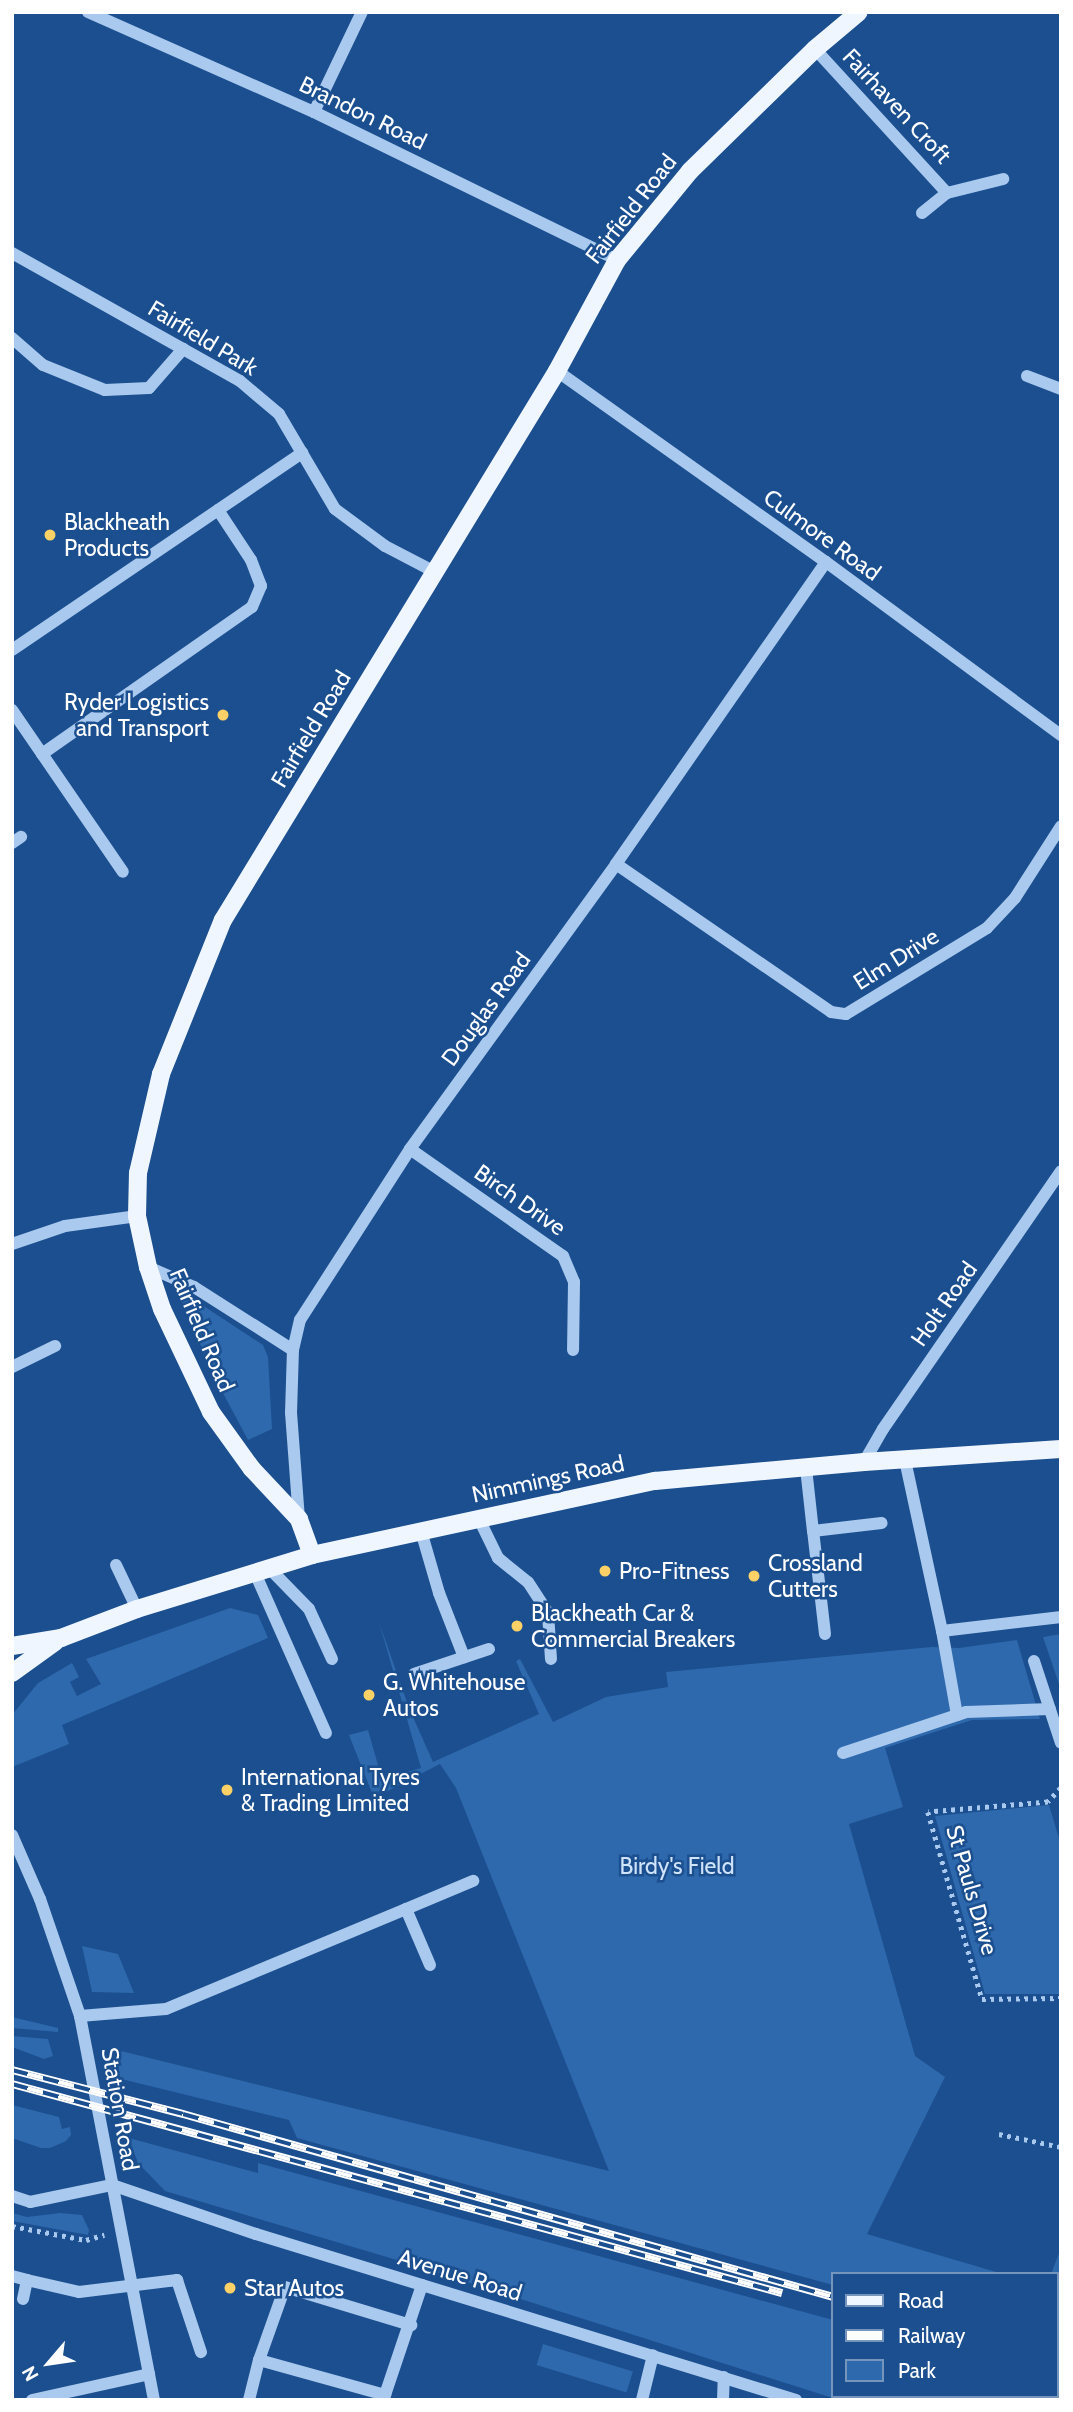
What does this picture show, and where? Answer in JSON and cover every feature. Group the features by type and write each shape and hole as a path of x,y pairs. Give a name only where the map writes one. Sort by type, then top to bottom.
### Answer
{"main road":[{"name":"Fairfield Road","path":"312,1555 299,1519 251,1469 211,1412 162,1309 148,1267 137,1216 138,1173 161,1074 223,920 557,371 617,261 690,171 815,49 859,12"},
{"name":"Nimmings Road","path":"12,1646 61,1638 138,1609 312,1555 655,1481 864,1462 1061,1449"},
{"name":"Nimmings Road","path":"12,1673 61,1638"}],"street":[{"name":"Brandon Road","path":"88,12 314,112 617,261"},
{"path":"314,112 362,12"},
{"name":"Fairhaven Croft","path":"815,49 947,192"},
{"name":"Fairhaven Croft","path":"922,213 947,192 1003,179"},
{"name":"Fairfield Park","path":"14,258 240,381 279,414 335,509 385,546 435,572"},
{"path":"12,338 43,365 105,390 149,388 183,349"},
{"name":"Culmore Road","path":"557,371 826,562 1061,736"},
{"path":"1027,376 1061,389"},
{"path":"12,650 302,453"},
{"path":"42,754 252,607 261,586 251,560 218,510"},
{"name":"Douglas Road","path":"299,1519 291,1413 293,1350 300,1320 410,1149 616,864 826,562"},
{"path":"12,710 123,872"},
{"name":"Elm Drive","path":"616,864 831,1012 846,1014 987,928 1015,898 1061,825"},
{"name":"Birch Drive","path":"410,1149 563,1256 574,1282 573,1350"},
{"name":"Holt Road","path":"864,1462 883,1429 1061,1171"},
{"path":"12,1244 65,1226 137,1216"},
{"path":"148,1267 194,1287 293,1350"},
{"path":"12,1367 55,1346"},
{"path":"905,1460 957,1715"},
{"path":"806,1468 825,1634"},
{"path":"479,1519 498,1558 528,1582 548,1613 551,1659"},
{"path":"813,1531 882,1523"},
{"path":"421,1531 439,1594 464,1657"},
{"path":"117,1565 138,1609"},
{"path":"262,1570 309,1609 332,1659"},
{"path":"262,1570 326,1734"},
{"path":"942,1631 1061,1617"},
{"path":"414,1674 489,1649"},
{"path":"1034,1661 1061,1742"},
{"path":"843,1753 957,1715 1050,1709"},
{"name":"Station Road","path":"12,1835 40,1899 80,2016 154,2400"},
{"path":"80,2016 166,2009 473,1881"},
{"path":"406,1909 430,1965"},
{"path":"12,2196 30,2202 112,2185"},
{"name":"Avenue Road","path":"112,2185 256,2234 796,2400"},
{"path":"12,2276 79,2292 177,2280 201,2352"},
{"path":"23,2299 27,2280"},
{"path":"259,2360 385,2395 411,2325 422,2285"},
{"path":"249,2400 259,2360 285,2287 411,2325"},
{"path":"642,2400 653,2355"},
{"path":"32,2400 149,2374"},
{"path":"723,2400 724,2377"}],"path":[{"name":"St Pauls Drive","path":"1061,1788 1048,1802 928,1812 982,1999 1061,1998"},
{"path":"999,2134 1061,2147"},
{"path":"12,2226 86,2240 122,2231"}],"green space":[{"path":"179,1295 187,1295 263,1345 268,1357 272,1429 248,1440 215,1378"},
{"path":"230,1608 258,1615 268,1638 62,1725 69,1744 12,1767 12,1715 38,1683 72,1663 79,1677 70,1682 77,1696 101,1684 86,1659"},
{"name":"Birdy's Field","path":"379,1622 409,1708 433,1762 539,1714 516,1661 520,1659 553,1722 606,1697 668,1687 666,1672 932,1647 959,1648 1017,1640 1040,1719 972,1720 885,1748 903,1807 849,1824 915,2056 945,2077 867,2234 996,2272 832,2272 832,2285 297,2138 289,2120 109,2076 109,2061 117,2050 609,2171 456,1788 440,1764 374,1798 349,1735 368,1730 382,1779 421,1768"},
{"path":"1061,1634 1061,1690 1043,1637"},
{"path":"1049,1805 1061,1845 1061,1994 985,1994 935,1816"},
{"path":"82,1946 118,1954 134,1993 92,1992"},
{"path":"12,2017 58,2028 58,2032 12,2028"},
{"path":"12,2036 48,2039 53,2056 44,2059 12,2047"},
{"path":"12,2105 59,2117 62,2129 70,2127 71,2135 66,2141 50,2148 41,2148 12,2138"},
{"path":"129,2138 258,2173 258,2163 832,2320 832,2398 417,2266 165,2191 138,2163"},
{"path":"12,2213 27,2217 60,2213 82,2215 89,2230 88,2235 12,2221"},
{"path":"1061,2248 1061,2357 1059,2272 1052,2272"},
{"path":"543,2344 633,2371 626,2393 537,2365"},
{"path":"833,2398 1061,2400 839,2400"}],"railway":[{"path":"12,2070 183,2114 832,2297"},
{"path":"12,2084 782,2293"}],"place":[{"name":"Blackheath Products","path":"50,535"},
{"name":"Ryder Logistics and Transport","path":"223,715"},
{"name":"Pro-Fitness","path":"605,1571"},
{"name":"Crossland Cutters","path":"754,1576"},
{"name":"Blackheath Car & Commercial Breakers","path":"517,1626"},
{"name":"G. Whitehouse Autos","path":"369,1695"},
{"name":"International Tyres & Trading Limited","path":"227,1790"},
{"name":"Star Autos","path":"230,2288"}]}
